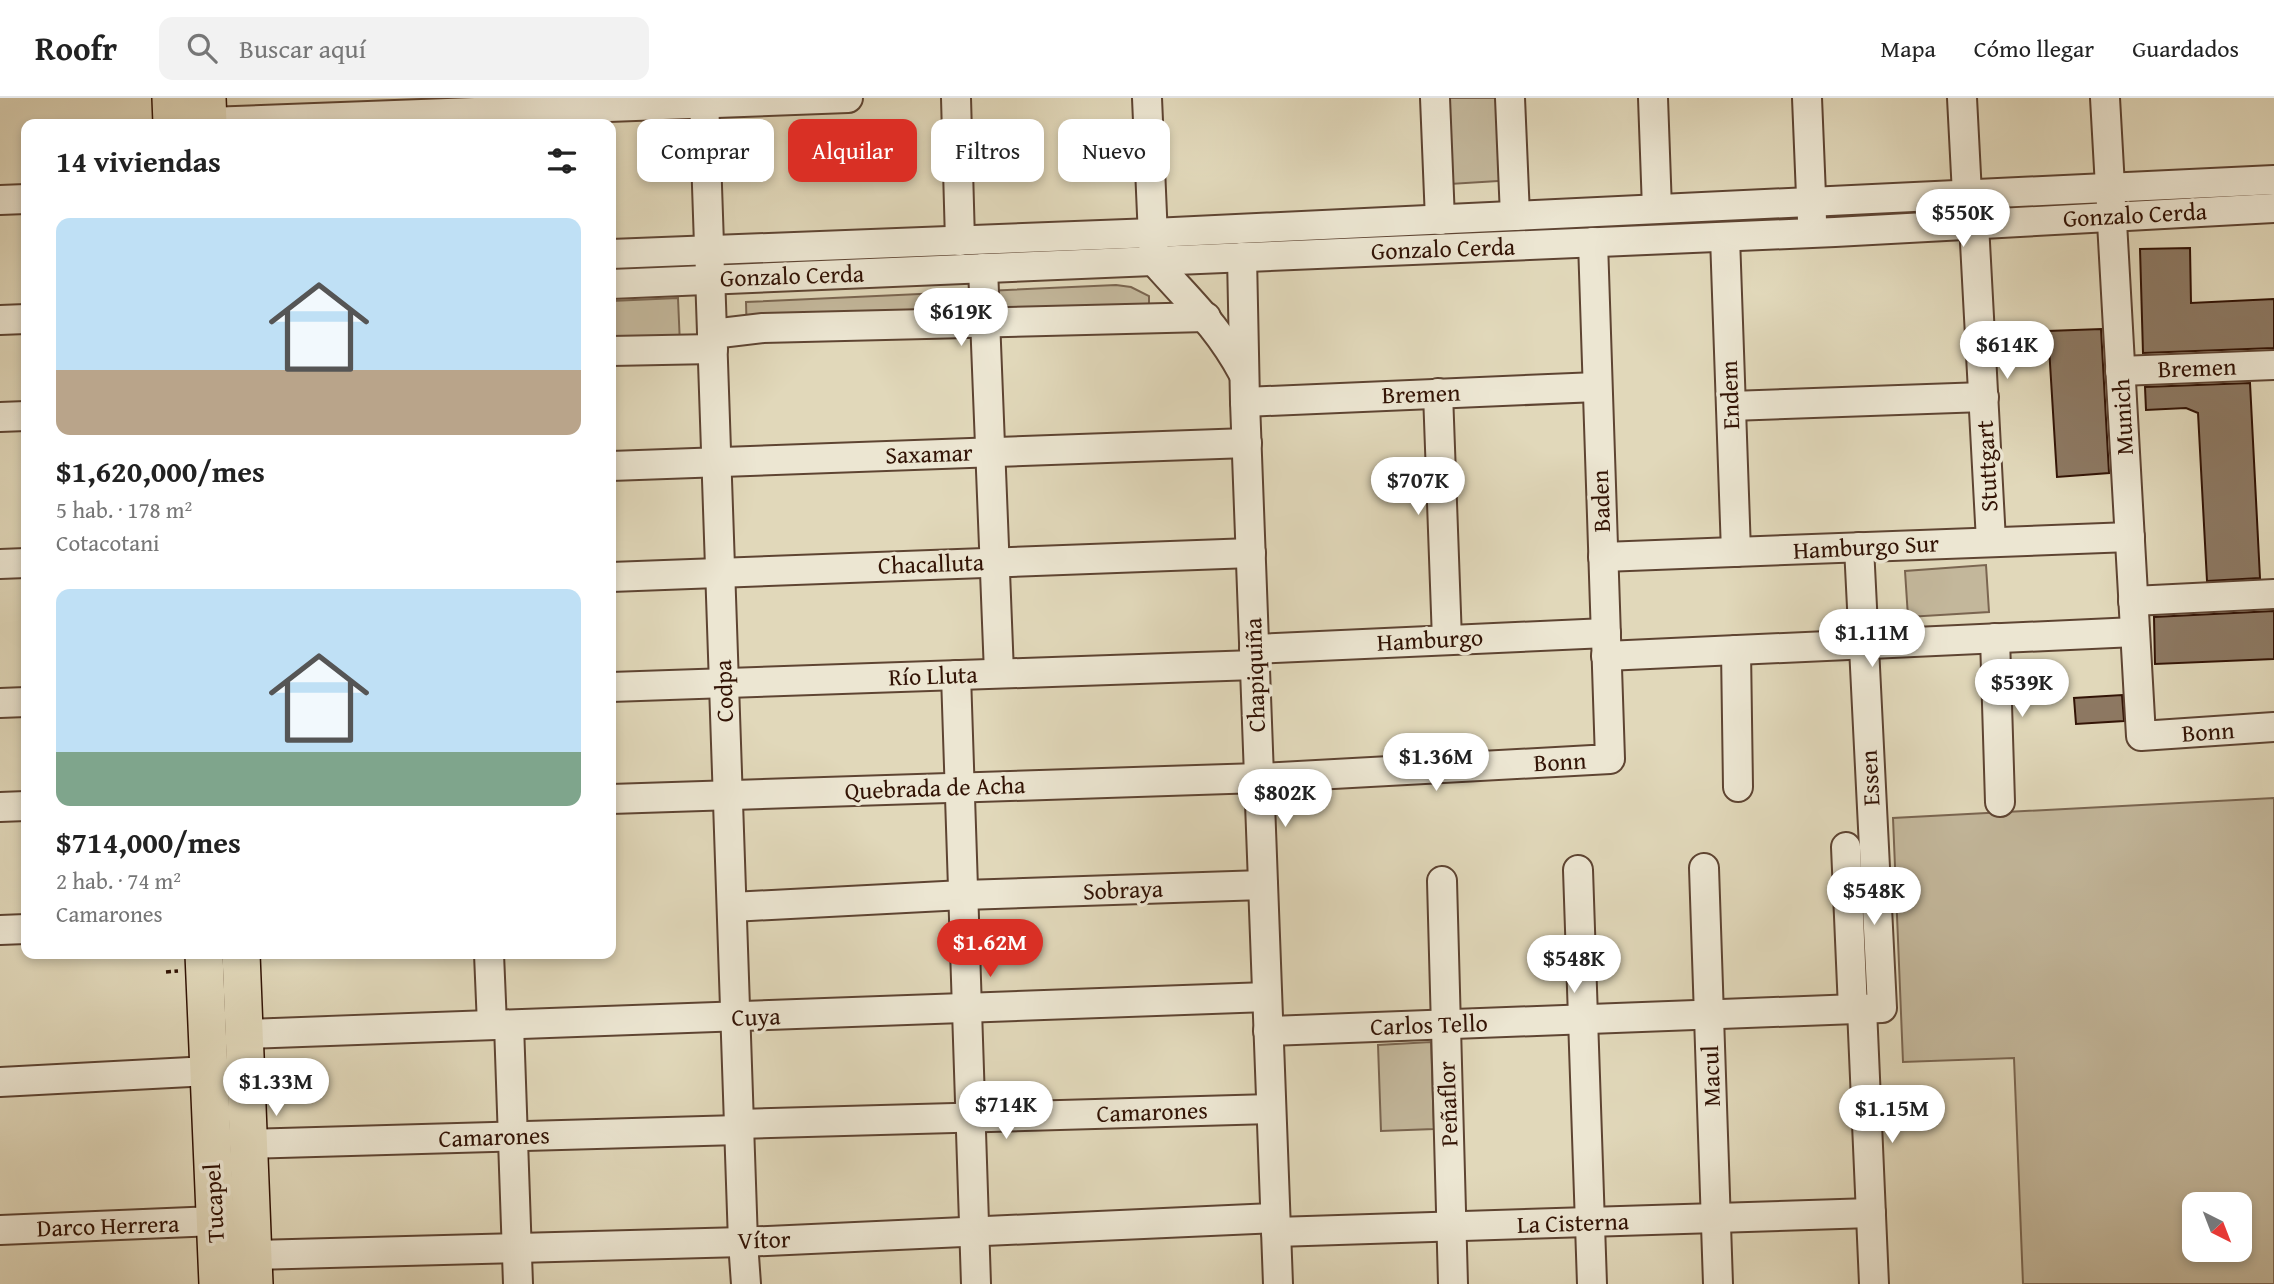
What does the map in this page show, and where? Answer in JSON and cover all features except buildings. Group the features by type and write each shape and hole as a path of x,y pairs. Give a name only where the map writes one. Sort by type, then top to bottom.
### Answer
{"main road":[{"path":"171,98 172,119"},
{"name":"Tucapel","path":"241,959 253,1270"},
{"name":"Tucapel","path":"191,963 209,1071 218,1284"}],"street":[{"path":"208,115 465,112 704,101 848,98"},
{"path":"956,98 960,241"},
{"path":"1147,98 1154,261"},
{"path":"1435,98 1440,220"},
{"path":"1510,98 1515,216"},
{"path":"1653,98 1657,209"},
{"path":"1807,98 1813,233"},
{"path":"1962,98 1967,194"},
{"name":"Munich","path":"2105,98 2141,736"},
{"name":"Codpa","path":"704,101 746,1284"},
{"path":"2273,179 2273,208"},
{"name":"Gonzalo Cerda","path":"616,254 1153,233 2273,179"},
{"path":"0,200 21,199"},
{"name":"Gonzalo Cerda","path":"616,284 1813,233 2273,208"},
{"name":"Stuttgart","path":"1974,224 1991,541"},
{"name":"Endem","path":"1725,237 1736,552"},
{"name":"Baden","path":"1593,243 1610,759"},
{"path":"1242,257 1245,389"},
{"name":"Chapiquiña","path":"1154,261 1224,340 1245,389 1278,1284"},
{"path":"983,268 999,673"},
{"name":"Gonzalo Cerda","path":"616,351 712,342 763,328 1206,317"},
{"path":"0,320 21,319"},
{"name":"Bremen","path":"2120,371 2274,365"},
{"name":"Bremen","path":"1245,389 1438,393 1597,387"},
{"path":"1438,393 1447,640"},
{"path":"1731,406 1984,397"},
{"path":"0,417 21,416"},
{"name":"Saxamar","path":"616,466 1247,443"},
{"name":"Hamburgo Sur","path":"1603,557 2130,537"},
{"name":"Essen","path":"1859,547 1863,644 1866,1008"},
{"name":"Chacalluta","path":"616,577 1251,553"},
{"path":"0,564 21,563"},
{"path":"2133,601 2274,594"},
{"name":"Hamburgo","path":"1255,657 1447,640 1736,650 2135,632"},
{"path":"1995,638 2000,802"},
{"path":"1736,650 1738,788"},
{"name":"Río Lluta","path":"616,687 999,673 1255,657"},
{"path":"956,675 976,1284"},
{"path":"0,703 21,702"},
{"name":"Bonn","path":"2141,736 2274,727"},
{"name":"Bonn","path":"1259,778 1610,759"},
{"name":"Quebrada de Acha","path":"616,799 1259,778"},
{"path":"0,807 21,806"},
{"path":"1846,847 1866,1008 1874,1284"},
{"name":"Macul","path":"1704,868 1718,1284"},
{"path":"1577,870 1592,1284"},
{"name":"Peñaflor","path":"1442,881 1453,1284"},
{"name":"Sobraya","path":"732,907 963,895 1263,886"},
{"path":"0,930 21,929"},
{"path":"490,959 501,1025 513,1136 518,1284"},
{"name":"Cuya","path":"244,1034 1267,997"},
{"name":"Carlos Tello","path":"1268,1031 1866,1008"},
{"path":"0,1082 209,1071"},
{"name":"Camarones","path":"248,1144 970,1117 1271,1109"},
{"name":"La Cisterna","path":"1275,1225 1451,1226 1871,1213"},
{"name":"Darco Herrera","path":"0,1230 215,1221"},
{"name":"Vítor","path":"253,1270 517,1247 974,1231 1275,1225"}],"path":[{"path":"166,972 191,963"}],"shaded area":[{"path":"1445,98 1510,98 1514,180 1450,184"},
{"path":"1116,285 1131,287 1149,296 1149,323 747,341 746,302"},
{"path":"678,298 680,345 616,348 616,301"},
{"path":"1986,565 1989,612 1908,617 1905,571"},
{"path":"2274,798 2274,1284 2023,1284 2014,1058 1903,1062 1893,818"},
{"path":"1431,1042 1434,1129 1381,1131 1378,1045"}]}
